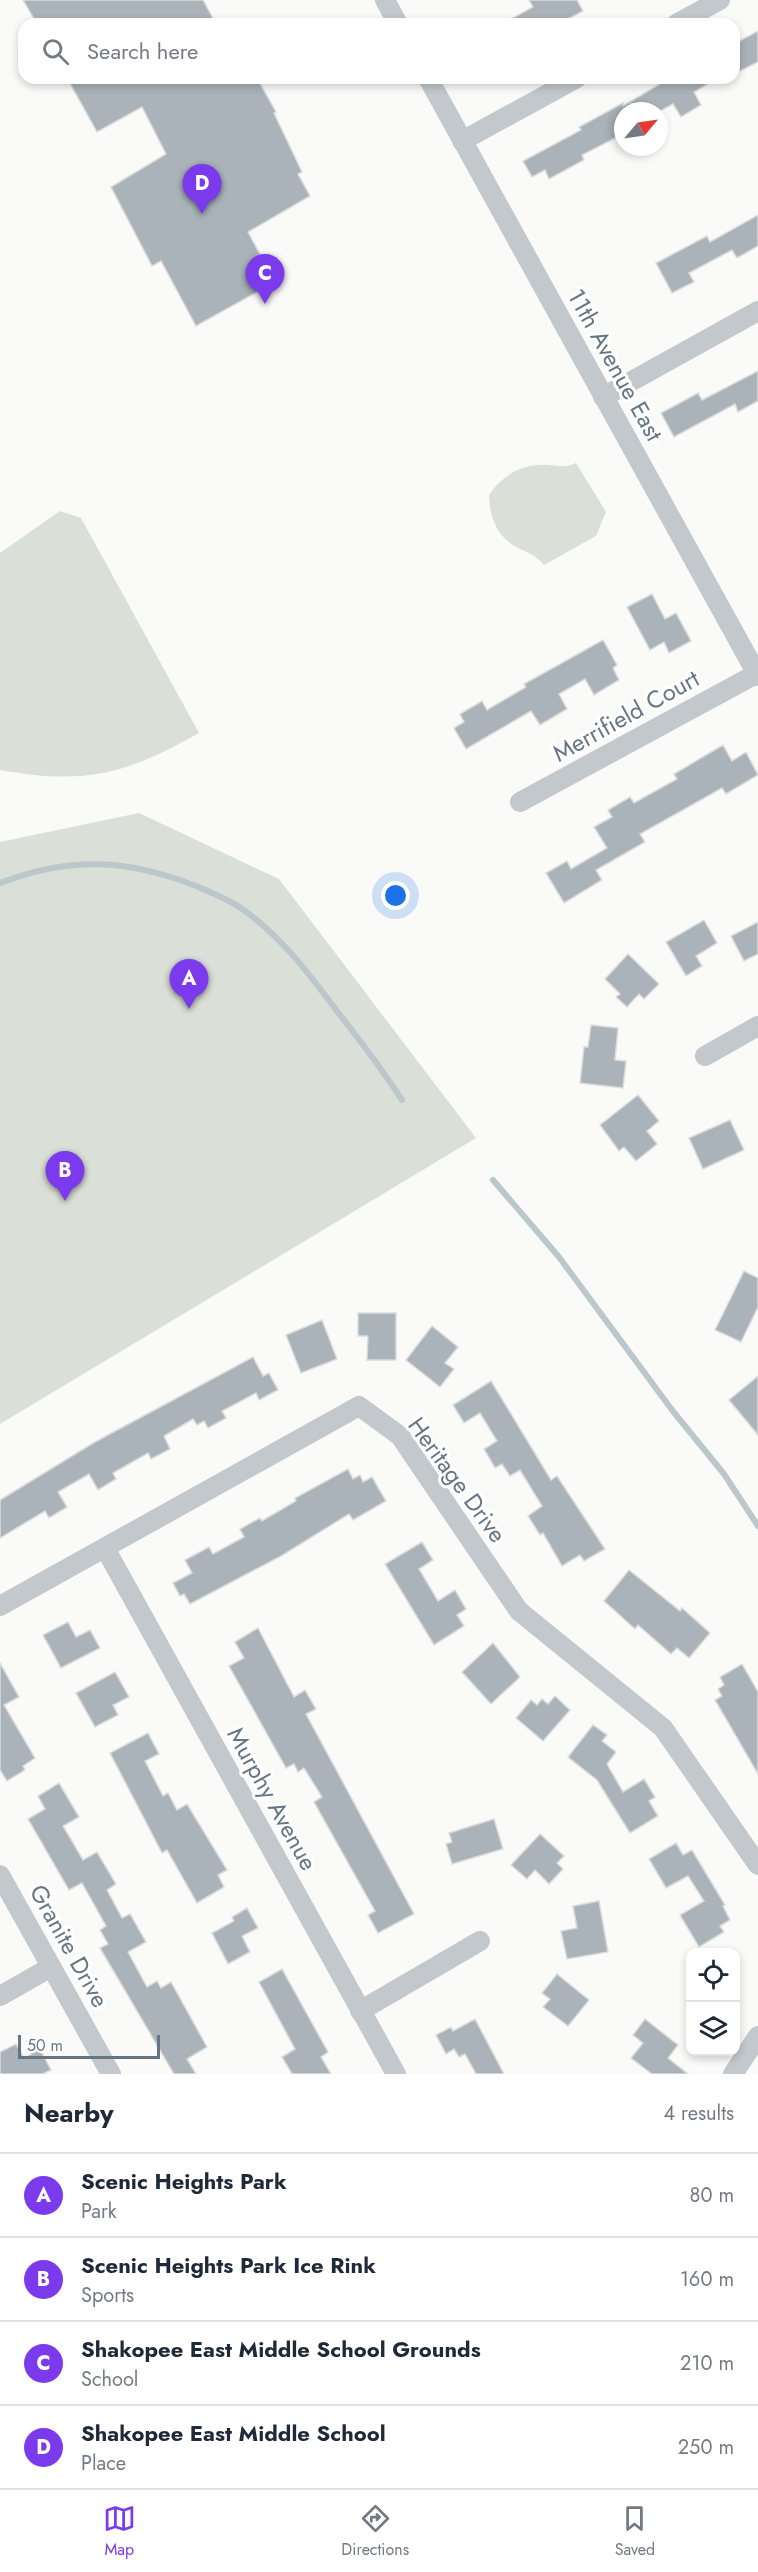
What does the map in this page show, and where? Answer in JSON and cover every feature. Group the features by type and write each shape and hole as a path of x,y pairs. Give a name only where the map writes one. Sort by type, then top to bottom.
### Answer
{"street":[{"path":"385,0 395,18"},
{"path":"687,18 720,0"},
{"name":"11th Avenue East","path":"431,84 757,674"},
{"path":"462,141 566,84"},
{"path":"603,397 758,310"},
{"name":"Merrifield Court","path":"520,802 757,674"},
{"path":"705,1056 758,1026"},
{"name":"Heritage Drive","path":"0,1606 359,1406 400,1437 519,1611 663,1728 758,1865"},
{"name":"Murphy Avenue","path":"105,1548 396,2074"},
{"name":"Granite Drive","path":"0,1875 111,2074"},
{"path":"360,2012 480,1941"},
{"path":"0,1996 51,1967"},
{"path":"733,2074 758,2036"}],"shaded area":[{"path":"576,463 606,512 596,536 544,565 502,535 492,517 489,495 501,481 523,468 540,465 566,466"},
{"path":"60,511 81,518 199,733 148,759 103,773 56,776 0,770 0,553"},
{"path":"139,813 279,879 476,1138 0,1424 0,842"}],"building":[{"path":"23,0 203,0 213,18 34,18"},
{"path":"529,0 577,0 583,11 570,18 513,18 533,7"},
{"path":"758,31 758,62 740,71 740,41"},
{"path":"70,84 260,84 276,112 274,113 302,172 298,174 310,196 248,232 275,282 196,326 161,261 152,266 111,187 166,154 142,107 97,132"},
{"path":"660,84 708,84 694,92 701,105 681,117 673,104 668,107 668,102 630,102"},
{"path":"614,108 614,139 582,155 584,160 549,179 545,170 532,177 523,161 581,130 579,127"},
{"path":"758,215 758,246 737,258 732,250 689,273 694,282 672,293 656,263 707,236 710,242"},
{"path":"758,371 758,401 738,412 735,404 674,437 661,413 698,393 702,400"},
{"path":"652,594 665,619 676,613 691,641 669,653 664,642 650,650 627,607"},
{"path":"603,640 617,665 613,668 619,680 594,695 585,679 559,694 567,709 540,725 531,711 466,749 454,728 464,722 460,714 482,701 487,710 526,687 524,684"},
{"path":"723,745 732,761 746,752 758,775 726,794 722,788 640,834 645,842 596,870 602,880 564,903 546,873 567,861 571,869 607,848 594,827 612,817 608,810 630,797 634,803 677,779 674,774"},
{"path":"704,920 717,943 696,956 702,966 686,976 666,942"},
{"path":"758,922 758,954 744,961 731,936"},
{"path":"628,954 659,984 644,999 639,994 627,1007 616,997 620,994 605,979"},
{"path":"591,1025 618,1028 615,1060 626,1061 623,1088 580,1083 584,1047 588,1047"},
{"path":"638,1095 659,1121 647,1131 657,1144 636,1161 624,1147 619,1151 600,1125"},
{"path":"730,1120 744,1150 703,1169 689,1138"},
{"path":"744,1271 758,1278 758,1307 741,1342 715,1330"},
{"path":"358,1313 396,1313 396,1360 367,1360 368,1336 358,1336"},
{"path":"322,1320 337,1359 301,1373 286,1335"},
{"path":"432,1326 458,1347 445,1363 454,1369 440,1387 406,1360"},
{"path":"253,1357 263,1376 269,1373 278,1390 259,1400 256,1393 222,1411 226,1418 208,1428 204,1421 197,1425 193,1419 164,1436 170,1449 151,1459 148,1453 113,1473 116,1479 98,1490 89,1474 58,1492 67,1507 49,1518 45,1511 0,1538 0,1500 95,1442"},
{"path":"758,1376 758,1435 729,1400"},
{"path":"491,1381 551,1480 557,1476 605,1549 584,1561 580,1555 562,1566 543,1533 540,1535 528,1516 542,1506 520,1470 510,1476 502,1464 495,1468 484,1449 497,1441 480,1413 464,1423 453,1405"},
{"path":"348,1469 353,1479 360,1475 363,1482 372,1477 386,1501 353,1520 349,1514 281,1556 190,1604 184,1594 180,1596 173,1583 192,1573 185,1560 209,1547 213,1554 244,1537 240,1529 260,1518 262,1521 296,1501 295,1498"},
{"path":"422,1542 433,1560 419,1569 438,1601 455,1590 466,1609 457,1615 464,1626 434,1645 385,1564"},
{"path":"629,1570 680,1611 682,1608 710,1633 689,1658 677,1648 671,1654 638,1625 635,1629 604,1601"},
{"path":"68,1622 76,1637 90,1630 100,1648 61,1668 43,1635"},
{"path":"258,1628 294,1697 305,1690 316,1709 306,1714 414,1914 378,1933 368,1915 375,1911 314,1802 322,1797 304,1768 298,1772 294,1764 286,1768 229,1666 244,1658 235,1642"},
{"path":"493,1643 520,1677 491,1704 462,1672"},
{"path":"0,1663 19,1697 4,1705 35,1758 23,1766 25,1770 7,1781 0,1770"},
{"path":"742,1664 758,1692 758,1774 715,1700 722,1696 718,1689 724,1685 720,1677"},
{"path":"115,1672 129,1697 113,1705 118,1715 95,1727 76,1693"},
{"path":"555,1696 570,1710 543,1741 516,1718 531,1700 537,1705 542,1699 548,1704"},
{"path":"593,1725 607,1735 602,1741 616,1752 607,1764 623,1792 644,1779 655,1797 649,1801 658,1816 630,1833 597,1780 568,1757"},
{"path":"148,1733 159,1754 145,1761 163,1796 168,1793 177,1810 187,1804 227,1870 218,1875 224,1887 197,1903 167,1850 162,1853 110,1753"},
{"path":"59,1783 79,1817 63,1826 83,1860 97,1852 116,1884 107,1890 122,1918 130,1914 146,1942 128,1952 147,1987 157,1981 161,1988 171,1982 207,2047 187,2059 196,2074 174,2074 100,1948 108,1944 100,1930 106,1926 82,1883 69,1890 28,1819 45,1809 38,1796"},
{"path":"494,1819 503,1849 452,1864 446,1844 452,1842 449,1833"},
{"path":"540,1834 564,1856 557,1863 563,1869 549,1884 535,1870 527,1879 511,1865"},
{"path":"676,1843 683,1855 692,1850 725,1905 723,1906 730,1920 720,1926 724,1932 699,1947 680,1915 704,1901 688,1876 666,1888 649,1859"},
{"path":"599,1901 608,1952 567,1959 561,1931 577,1928 573,1906"},
{"path":"247,1908 258,1928 242,1936 250,1952 228,1964 212,1933 234,1921 232,1917"},
{"path":"282,1969 328,2052 321,2057 331,2074 292,2074 282,2057 295,2049 259,1982"},
{"path":"557,1974 589,2000 568,2026 543,2007 550,1999 542,1993"},
{"path":"475,2019 504,2074 476,2074 465,2054 459,2057 454,2049 446,2054 436,2035 451,2027 453,2031"},
{"path":"645,2019 678,2045 668,2058 688,2074 652,2074 631,2058 643,2043 633,2035"},
{"path":"16,2044 24,2058 40,2049 51,2070 43,2074 0,2074 0,2052"}],"waterway":[{"path":"0,883 51,868 99,864 147,870 196,886 228,900 259,922 296,959 402,1100"},
{"path":"493,1180 559,1257 672,1410 724,1474 758,1526"}],"place":[{"name":"Shakopee East Middle School","path":"202,214"},
{"name":"Shakopee East Middle School Grounds","path":"265,304"},
{"name":"Scenic Heights Park","path":"189,1009"},
{"name":"Scenic Heights Park Ice Rink","path":"65,1201"}]}
